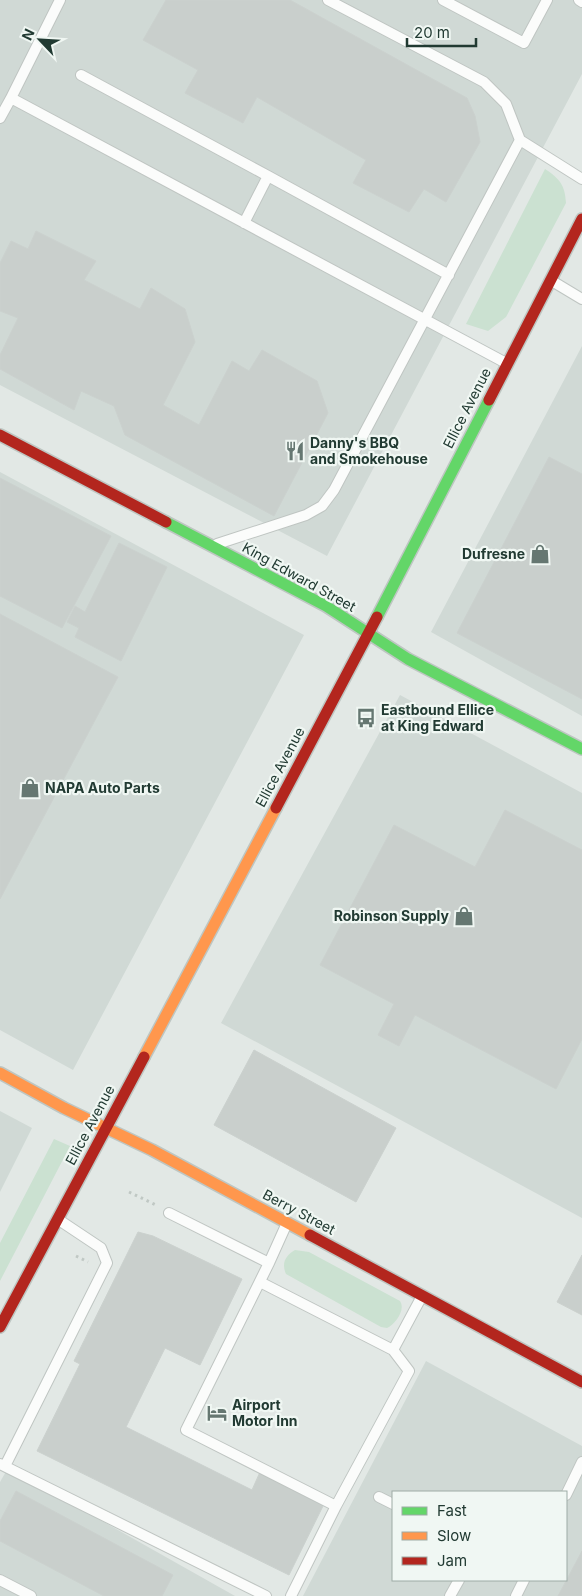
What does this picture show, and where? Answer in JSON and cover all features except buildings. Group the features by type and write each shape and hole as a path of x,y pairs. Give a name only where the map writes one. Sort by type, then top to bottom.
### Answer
{"main road":[{"name":"Ellice Avenue","path":"0,1328 368,634 582,219"},
{"name":"King Edward Street","path":"0,435 326,606 408,659 582,749"},
{"name":"Berry Street","path":"0,1073 152,1150 582,1382"}],"lane":[{"path":"0,118 60,0"},
{"path":"328,0 484,82 506,104 520,140 582,179"},
{"path":"443,0 524,43 547,0"},
{"path":"81,75 449,275"},
{"path":"11,98 507,364"},
{"path":"212,546 306,515 322,506 334,490 520,140"},
{"path":"244,223 268,176"},
{"path":"551,281 582,299"},
{"path":"169,1213 269,1263"},
{"path":"57,1218 101,1248 107,1263 2,1465 266,1596"},
{"path":"287,1222 260,1282 186,1430 336,1506"},
{"path":"260,1282 393,1350 409,1371 336,1506 291,1596"},
{"path":"393,1350 422,1295"},
{"path":"567,1493 582,1462"},
{"path":"379,1497 392,1504"},
{"path":"0,1580 31,1596"},
{"path":"450,1596 458,1581"},
{"path":"516,1596 524,1581"}],"path":[{"path":"129,1192 169,1213"},
{"path":"76,1256 93,1264"}],"shaded area":[{"path":"0,0 582,0 582,74 327,556 0,385"},
{"name":"Dufresne","path":"582,346 582,716 431,632"},
{"path":"0,472 304,635 73,1070 0,1030"},
{"name":"Robinson Supply","path":"400,695 582,793 582,1218 221,1023"},
{"path":"0,1111 32,1128 0,1192"},
{"path":"426,1361 582,1446 582,1596 303,1596"},
{"path":"8,1468 235,1596 0,1596 0,1482"}],"green space":[{"path":"545,169 561,183 566,203 506,317 488,331 466,324"},
{"path":"54,1139 70,1146 0,1281 0,1243"},
{"path":"295,1250 309,1252 400,1301 402,1308 399,1316 387,1328 381,1327 286,1274 285,1260"}],"traffic: fast":[{"path":"377,617 489,400"},
{"path":"166,522 326,606 408,659 582,749"}],"traffic: slow":[{"path":"144,1057 276,808"},
{"path":"0,1073 64,1108 152,1150 310,1235"}],"traffic: jam":[{"path":"489,400 582,219"},
{"path":"0,435 166,522"},
{"path":"276,808 377,617"},
{"path":"0,1327 144,1057"},
{"path":"310,1235 582,1382"}],"place":[{"name":"Danny's BBQ and Smokehouse","path":"295,451"},
{"name":"Dufresne","path":"540,554"},
{"name":"Eastbound Ellice at King Edward","path":"366,718"},
{"name":"NAPA Auto Parts","path":"30,788"},
{"name":"Robinson Supply","path":"464,916"},
{"name":"Airport Motor Inn","path":"217,1413"}]}
